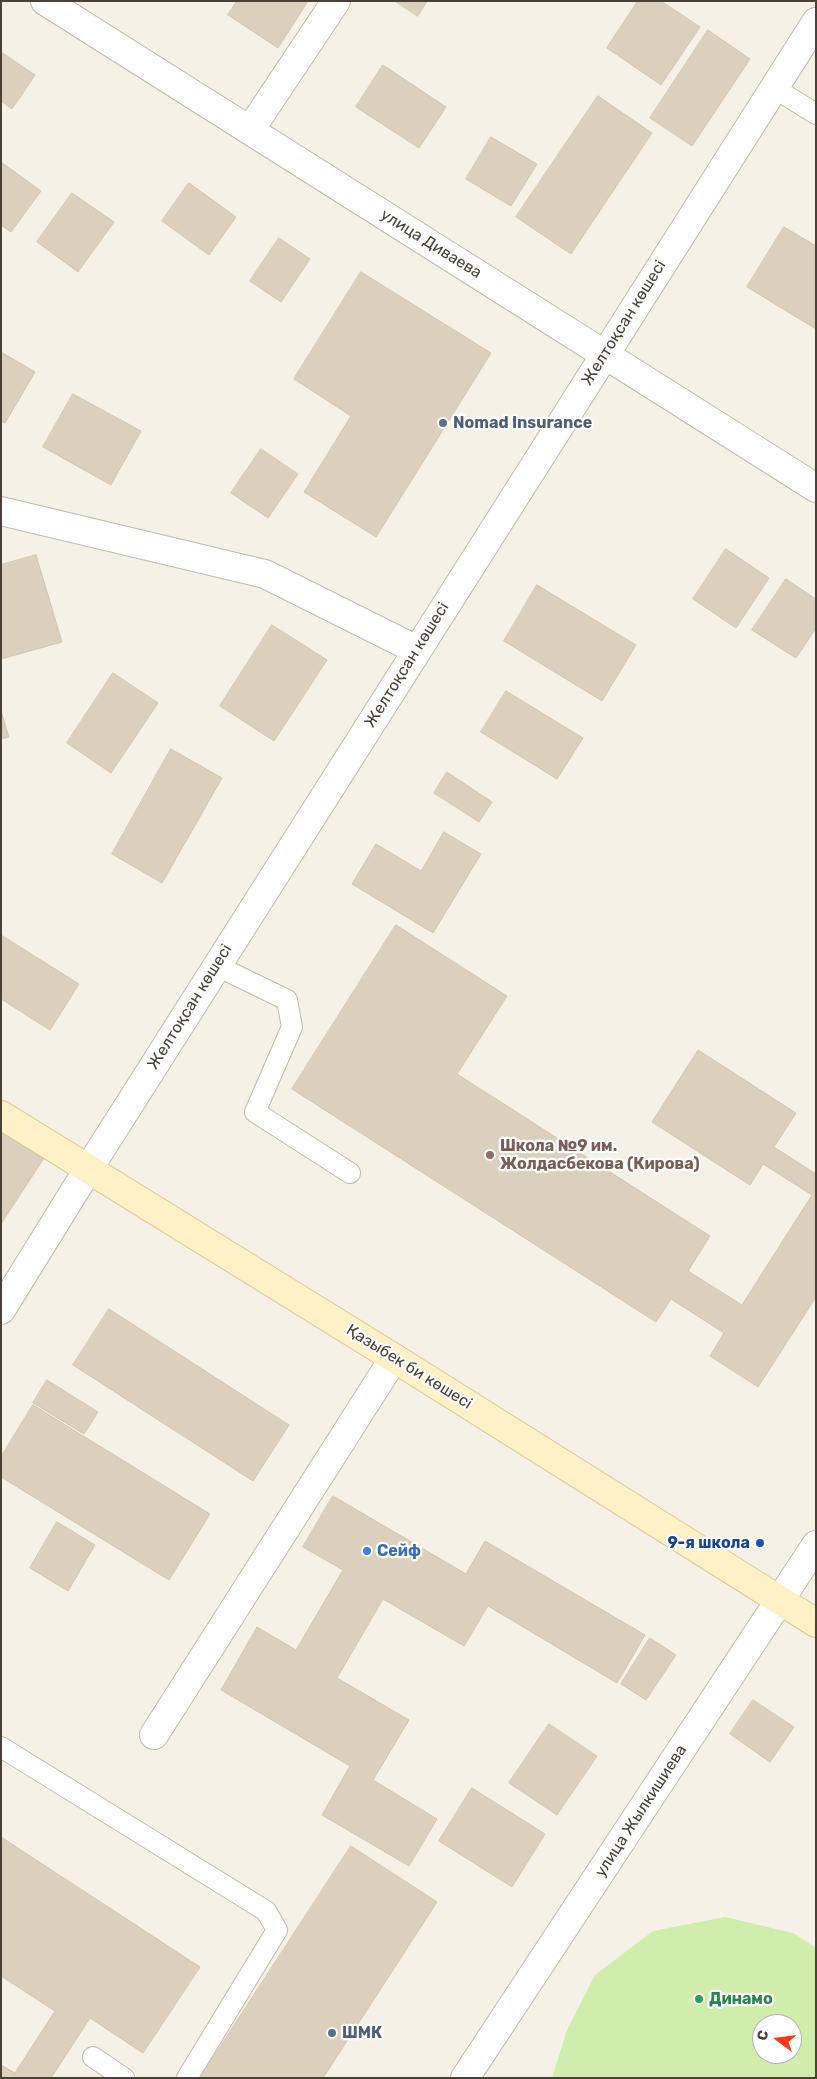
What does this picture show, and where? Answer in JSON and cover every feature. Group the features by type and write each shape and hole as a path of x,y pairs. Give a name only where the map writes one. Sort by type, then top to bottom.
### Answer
{"main road":[{"name":"Қазыбек би көшесі","path":"1,1114 816,1623"}],"street":[{"name":"улица Диваева","path":"45,1 816,488"},
{"path":"250,130 336,1"},
{"name":"Желтоқсан көшесі","path":"1,1310 89,1168 816,22"},
{"path":"1,511 265,574 417,650"},
{"path":"154,1735 394,1358"},
{"name":"улица Жылкишиева","path":"465,2078 816,1545"}],"lane":[{"path":"774,88 816,114"},
{"path":"217,966 288,1000 292,1027 255,1112 350,1173"},
{"path":"1,1747 266,1911 277,1930 187,2078"},
{"path":"93,2057 124,2078"}],"green space":[{"name":"Динамо","path":"725,1917 793,1933 816,1948 816,2078 552,2078 567,2030 595,1975 653,1931"}],"building":[{"path":"237,1 308,1 278,48 228,15"},
{"path":"395,1 427,1 418,16"},
{"path":"638,1 661,1 700,27 661,85 607,48"},
{"path":"708,30 750,59 692,146 650,118"},
{"path":"1,52 35,75 12,109 1,101"},
{"path":"383,65 446,107 419,148 356,107"},
{"path":"598,96 652,133 571,254 516,217"},
{"path":"491,137 537,164 511,206 466,179"},
{"path":"1,162 41,191 11,232 1,225"},
{"path":"189,183 236,217 209,255 162,221"},
{"path":"72,193 114,222 78,272 37,242"},
{"path":"784,227 816,246 816,329 747,287"},
{"path":"279,238 310,259 281,302 250,281"},
{"path":"361,272 491,353 376,537 304,492 351,416 294,379"},
{"path":"1,352 35,372 5,423 1,421"},
{"path":"73,394 141,431 111,485 43,447"},
{"path":"261,449 298,474 268,518 231,493"},
{"path":"726,549 769,578 736,628 693,599"},
{"path":"36,555 62,642 1,659 1,565"},
{"path":"786,579 816,599 816,628 796,658 752,630"},
{"path":"537,585 636,645 602,701 504,641"},
{"path":"272,625 327,660 274,741 220,706"},
{"path":"113,673 158,703 111,773 67,743"},
{"path":"506,691 583,738 557,779 481,732"},
{"path":"1,711 9,737 1,739"},
{"path":"171,749 222,778 162,883 112,854"},
{"path":"447,772 492,802 479,822 434,793"},
{"path":"444,832 481,854 433,933 352,884 376,844 421,871"},
{"name":"Школа №9 им. Жолдасбекова (Кирова)","path":"396,925 507,996 457,1074 710,1236 688,1271 742,1305 812,1195 763,1164 750,1185 652,1122 698,1050 796,1113 774,1147 816,1174 816,1297 758,1387 710,1356 724,1333 671,1299 656,1322 292,1089"},
{"path":"1,935 79,984 50,1030 1,999"},
{"path":"1,1130 44,1158 1,1224"},
{"path":"109,1309 289,1425 253,1481 73,1365"},
{"path":"47,1380 98,1412 84,1434 33,1403"},
{"path":"33,1405 210,1514 169,1580 1,1477 1,1457"},
{"path":"333,1496 466,1574 485,1541 645,1635 617,1683 488,1606 464,1646 383,1599 337,1678 409,1720 373,1780 437,1819 409,1866 322,1815 350,1766 221,1690 257,1627 296,1650 343,1570 303,1547"},
{"path":"57,1522 95,1545 68,1591 30,1568"},
{"path":"650,1638 676,1655 646,1700 621,1684"},
{"path":"753,1700 794,1727 770,1762 730,1734"},
{"path":"549,1724 597,1756 557,1815 509,1783"},
{"path":"472,1788 545,1834 512,1887 439,1841"},
{"path":"1,1837 200,1967 143,2053 90,2018 51,2078 1,2078 1,2065 15,2073 55,2011 1,1976"},
{"path":"351,1846 437,1902 323,2078 200,2078"}],"place":[{"name":"Nomad Insurance","path":"443,423"},
{"name":"Школа №9 им. Жолдасбекова (Кирова)","path":"490,1155"},
{"name":"9-я школа","path":"760,1543"},
{"name":"Сейф","path":"367,1551"},
{"name":"Динамо","path":"699,1999"},
{"name":"ШМК","path":"332,2033"}]}
